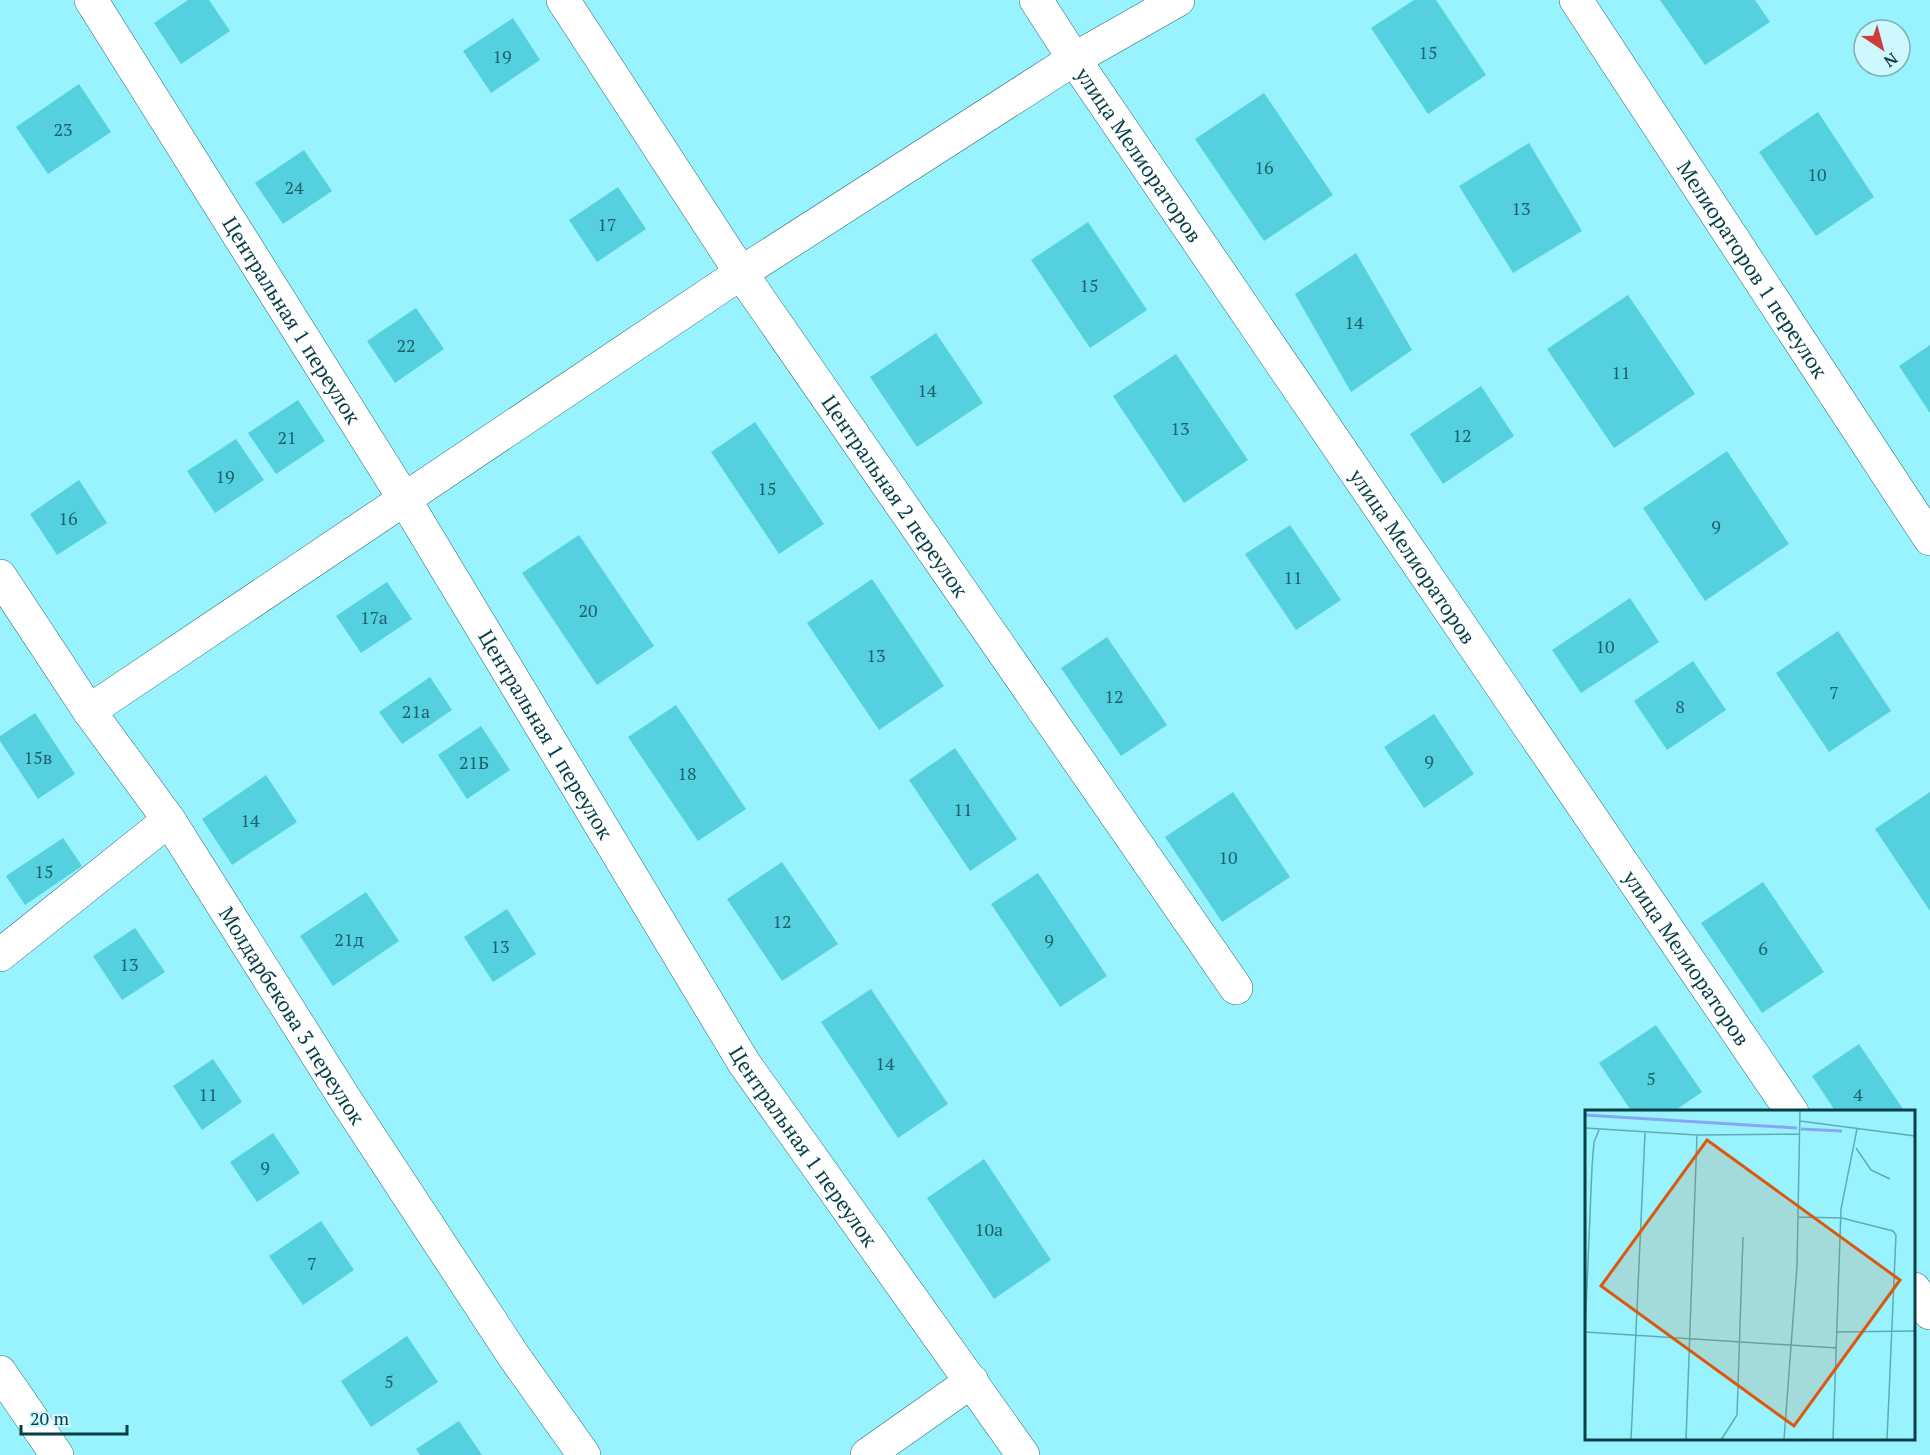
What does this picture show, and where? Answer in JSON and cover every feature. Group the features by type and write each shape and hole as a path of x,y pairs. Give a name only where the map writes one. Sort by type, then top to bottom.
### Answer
{"street":[{"name":"Центральная 1 переулок","path":"91,0 405,500 744,1063 1023,1455"},
{"name":"Центральная 2 переулок","path":"562,0 741,273 1236,988"},
{"name":"улица Мелиораторов","path":"1036,0 1791,1110"},
{"path":"89,711 741,273 1074,59 1178,0"},
{"name":"Мелиораторов 1 переулок","path":"1576,0 1930,539"},
{"name":"Молдарбекова 3 переулок","path":"0,576 89,711 169,820 352,1109 513,1355 584,1455"},
{"path":"0,955 169,820"},
{"path":"1915,1290 1930,1313"},
{"path":"0,1372 57,1455"},
{"path":"867,1455 972,1381"}],"building":[{"path":"188,0 209,0 230,31 181,64 154,23"},
{"path":"1414,0 1436,0 1486,75 1428,114 1371,28"},
{"path":"1660,0 1755,0 1770,22 1705,65"},
{"path":"513,18 540,60 491,93 463,51"},
{"path":"79,84 111,132 48,174 16,127"},
{"path":"1264,93 1333,195 1264,241 1195,139"},
{"path":"1818,112 1874,197 1816,236 1759,152"},
{"path":"1529,143 1582,231 1513,273 1459,186"},
{"path":"304,150 332,191 283,224 255,183"},
{"path":"618,187 646,229 597,262 569,220"},
{"path":"1088,222 1147,310 1090,348 1031,260"},
{"path":"1356,253 1412,350 1351,392 1295,294"},
{"path":"1628,295 1695,394 1614,448 1547,349"},
{"path":"416,308 444,349 395,383 367,341"},
{"path":"936,333 983,403 917,447 870,377"},
{"path":"1930,345 1930,413 1899,366"},
{"path":"1176,354 1248,460 1184,503 1113,396"},
{"path":"1481,386 1514,436 1443,484 1410,434"},
{"path":"298,400 325,441 276,474 248,433"},
{"path":"755,422 824,524 779,554 711,452"},
{"path":"236,439 264,480 215,513 187,471"},
{"path":"1727,451 1789,544 1705,601 1643,508"},
{"path":"79,480 107,523 57,555 30,514"},
{"path":"1290,525 1341,600 1296,630 1245,554"},
{"path":"579,535 654,646 597,685 522,573"},
{"path":"872,579 944,686 879,730 807,623"},
{"path":"387,582 412,619 361,653 336,616"},
{"path":"1630,598 1659,642 1581,693 1552,650"},
{"path":"1838,631 1891,711 1829,752 1776,673"},
{"path":"1107,637 1167,725 1121,756 1061,668"},
{"path":"1693,661 1726,710 1667,750 1634,701"},
{"path":"430,677 452,710 402,744 379,712"},
{"path":"676,705 746,809 698,841 628,737"},
{"path":"35,713 75,774 38,799 0,741 0,736"},
{"path":"1434,714 1474,774 1424,808 1384,747"},
{"path":"481,726 510,770 467,799 438,755"},
{"path":"955,748 1017,839 970,871 909,780"},
{"path":"266,775 297,822 232,865 202,819"},
{"path":"1233,792 1290,877 1222,922 1165,837"},
{"path":"1930,792 1930,911 1875,829"},
{"path":"63,838 82,866 25,905 6,876"},
{"path":"782,862 838,944 782,981 727,899"},
{"path":"1038,873 1107,976 1060,1007 991,904"},
{"path":"1763,882 1824,972 1762,1013 1701,923"},
{"path":"366,892 399,941 333,986 300,936"},
{"path":"507,909 536,954 493,982 464,937"},
{"path":"135,928 165,972 122,1000 93,956"},
{"path":"871,989 948,1104 898,1138 821,1022"},
{"path":"1656,1025 1702,1092 1676,1110 1631,1110 1599,1063"},
{"path":"1859,1044 1904,1110 1835,1110 1812,1076"},
{"path":"213,1059 242,1102 202,1130 173,1086"},
{"path":"273,1133 300,1173 257,1202 230,1162"},
{"path":"984,1159 1051,1260 994,1299 927,1198"},
{"path":"321,1221 354,1270 303,1305 269,1256"},
{"path":"407,1336 438,1382 371,1427 341,1381"},
{"path":"459,1421 482,1455 420,1455 416,1449"}]}
